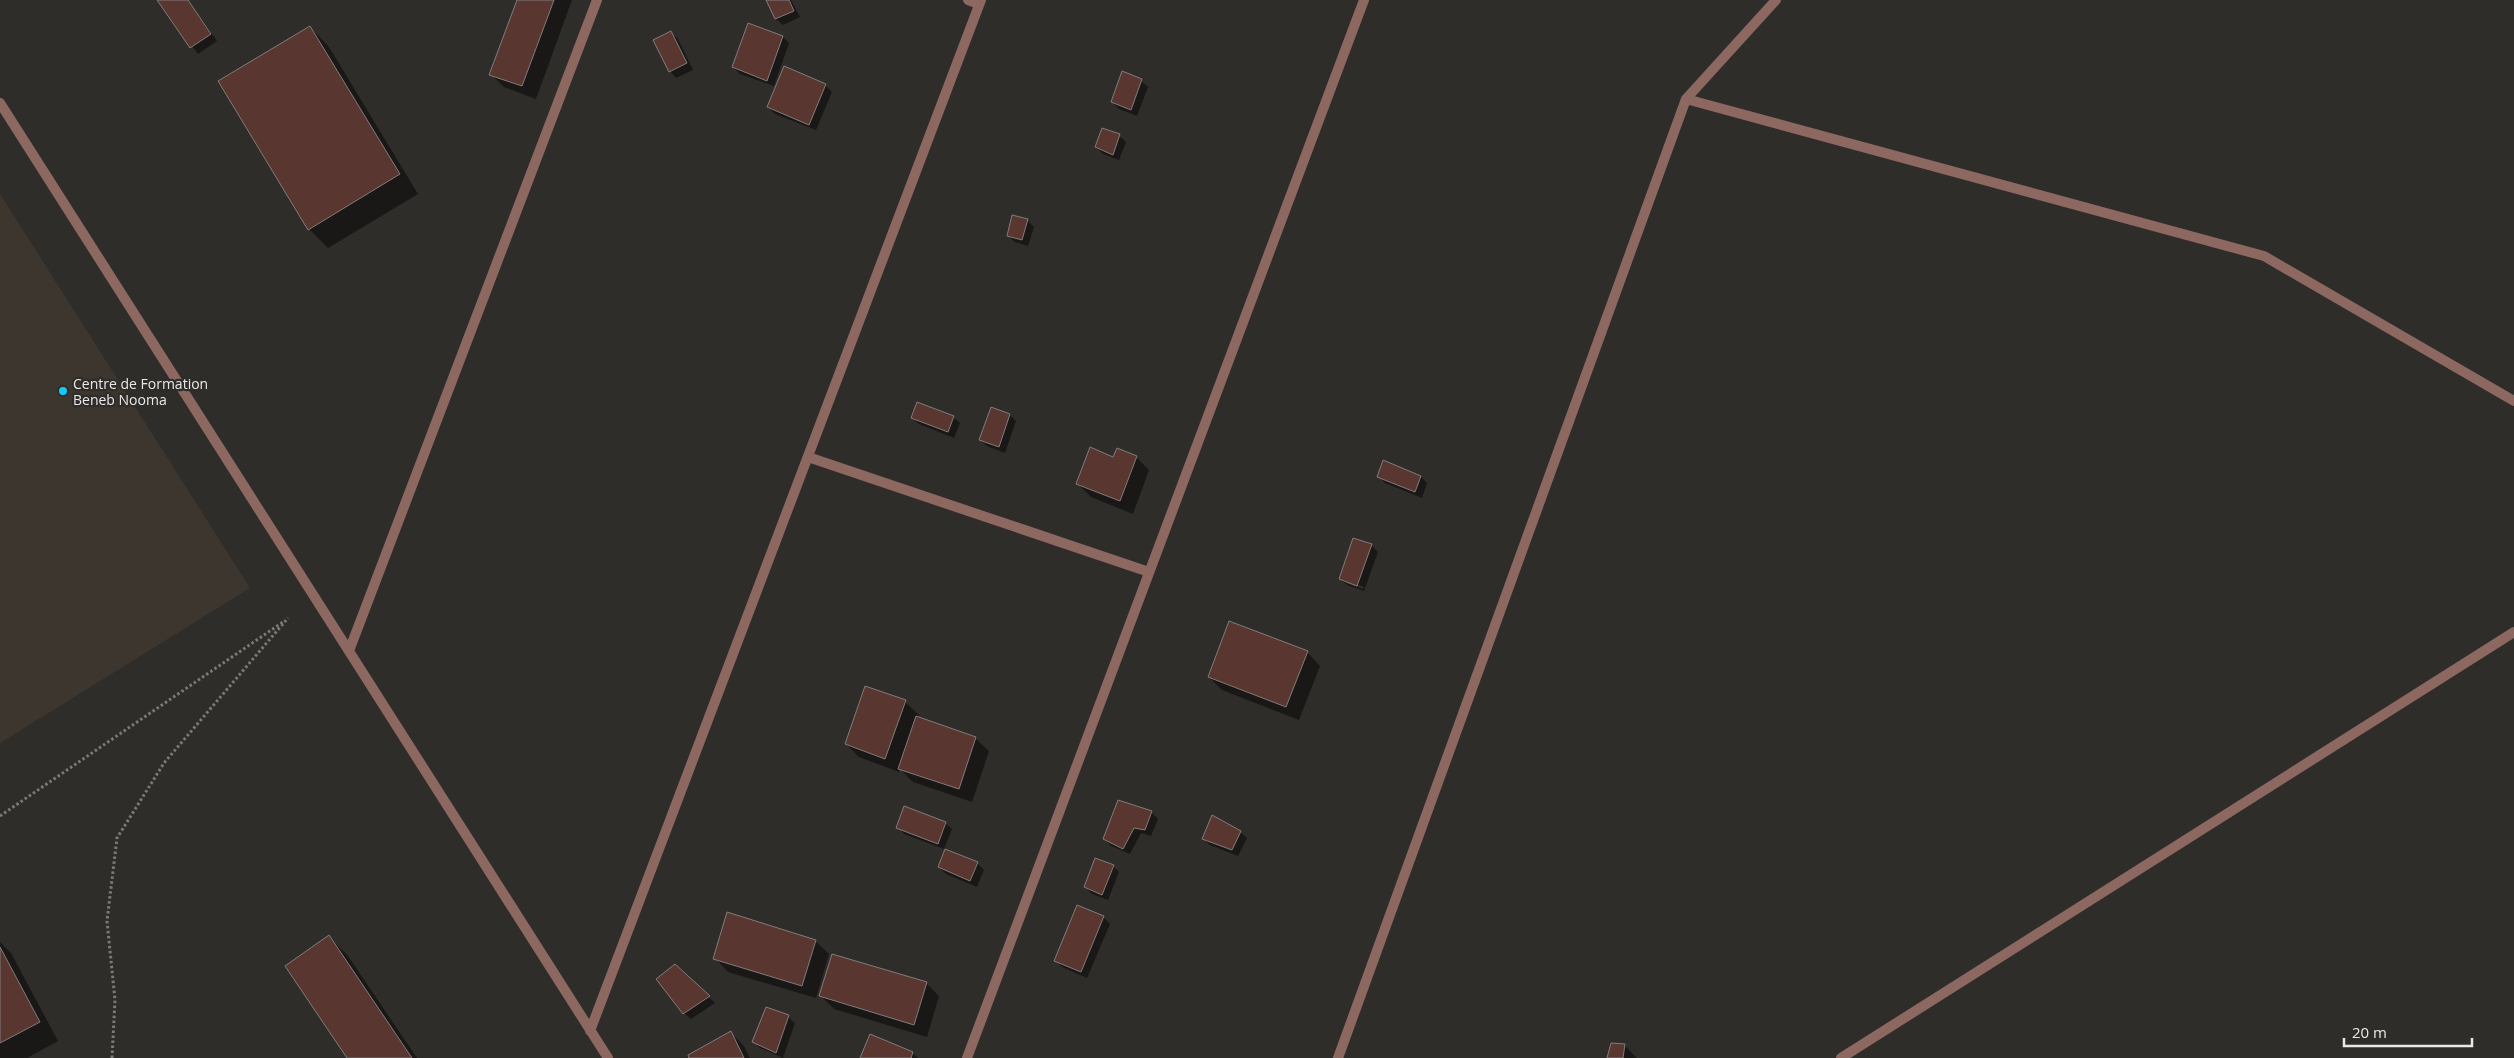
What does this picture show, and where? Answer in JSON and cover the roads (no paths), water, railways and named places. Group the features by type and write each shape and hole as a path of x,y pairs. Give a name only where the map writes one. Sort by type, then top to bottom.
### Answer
{"street":[{"path":"349,652 597,0"},
{"path":"590,1031 980,2 968,0"},
{"path":"968,1058 1364,0"},
{"path":"1338,1058 1686,99 1776,0"},
{"path":"1686,99 2264,256 2514,401"},
{"path":"0,103 608,1058"},
{"path":"808,457 1150,572"},
{"path":"1841,1058 2514,632"}],"place":[{"name":"Centre de Formation Beneb Nooma","path":"63,391"}]}
